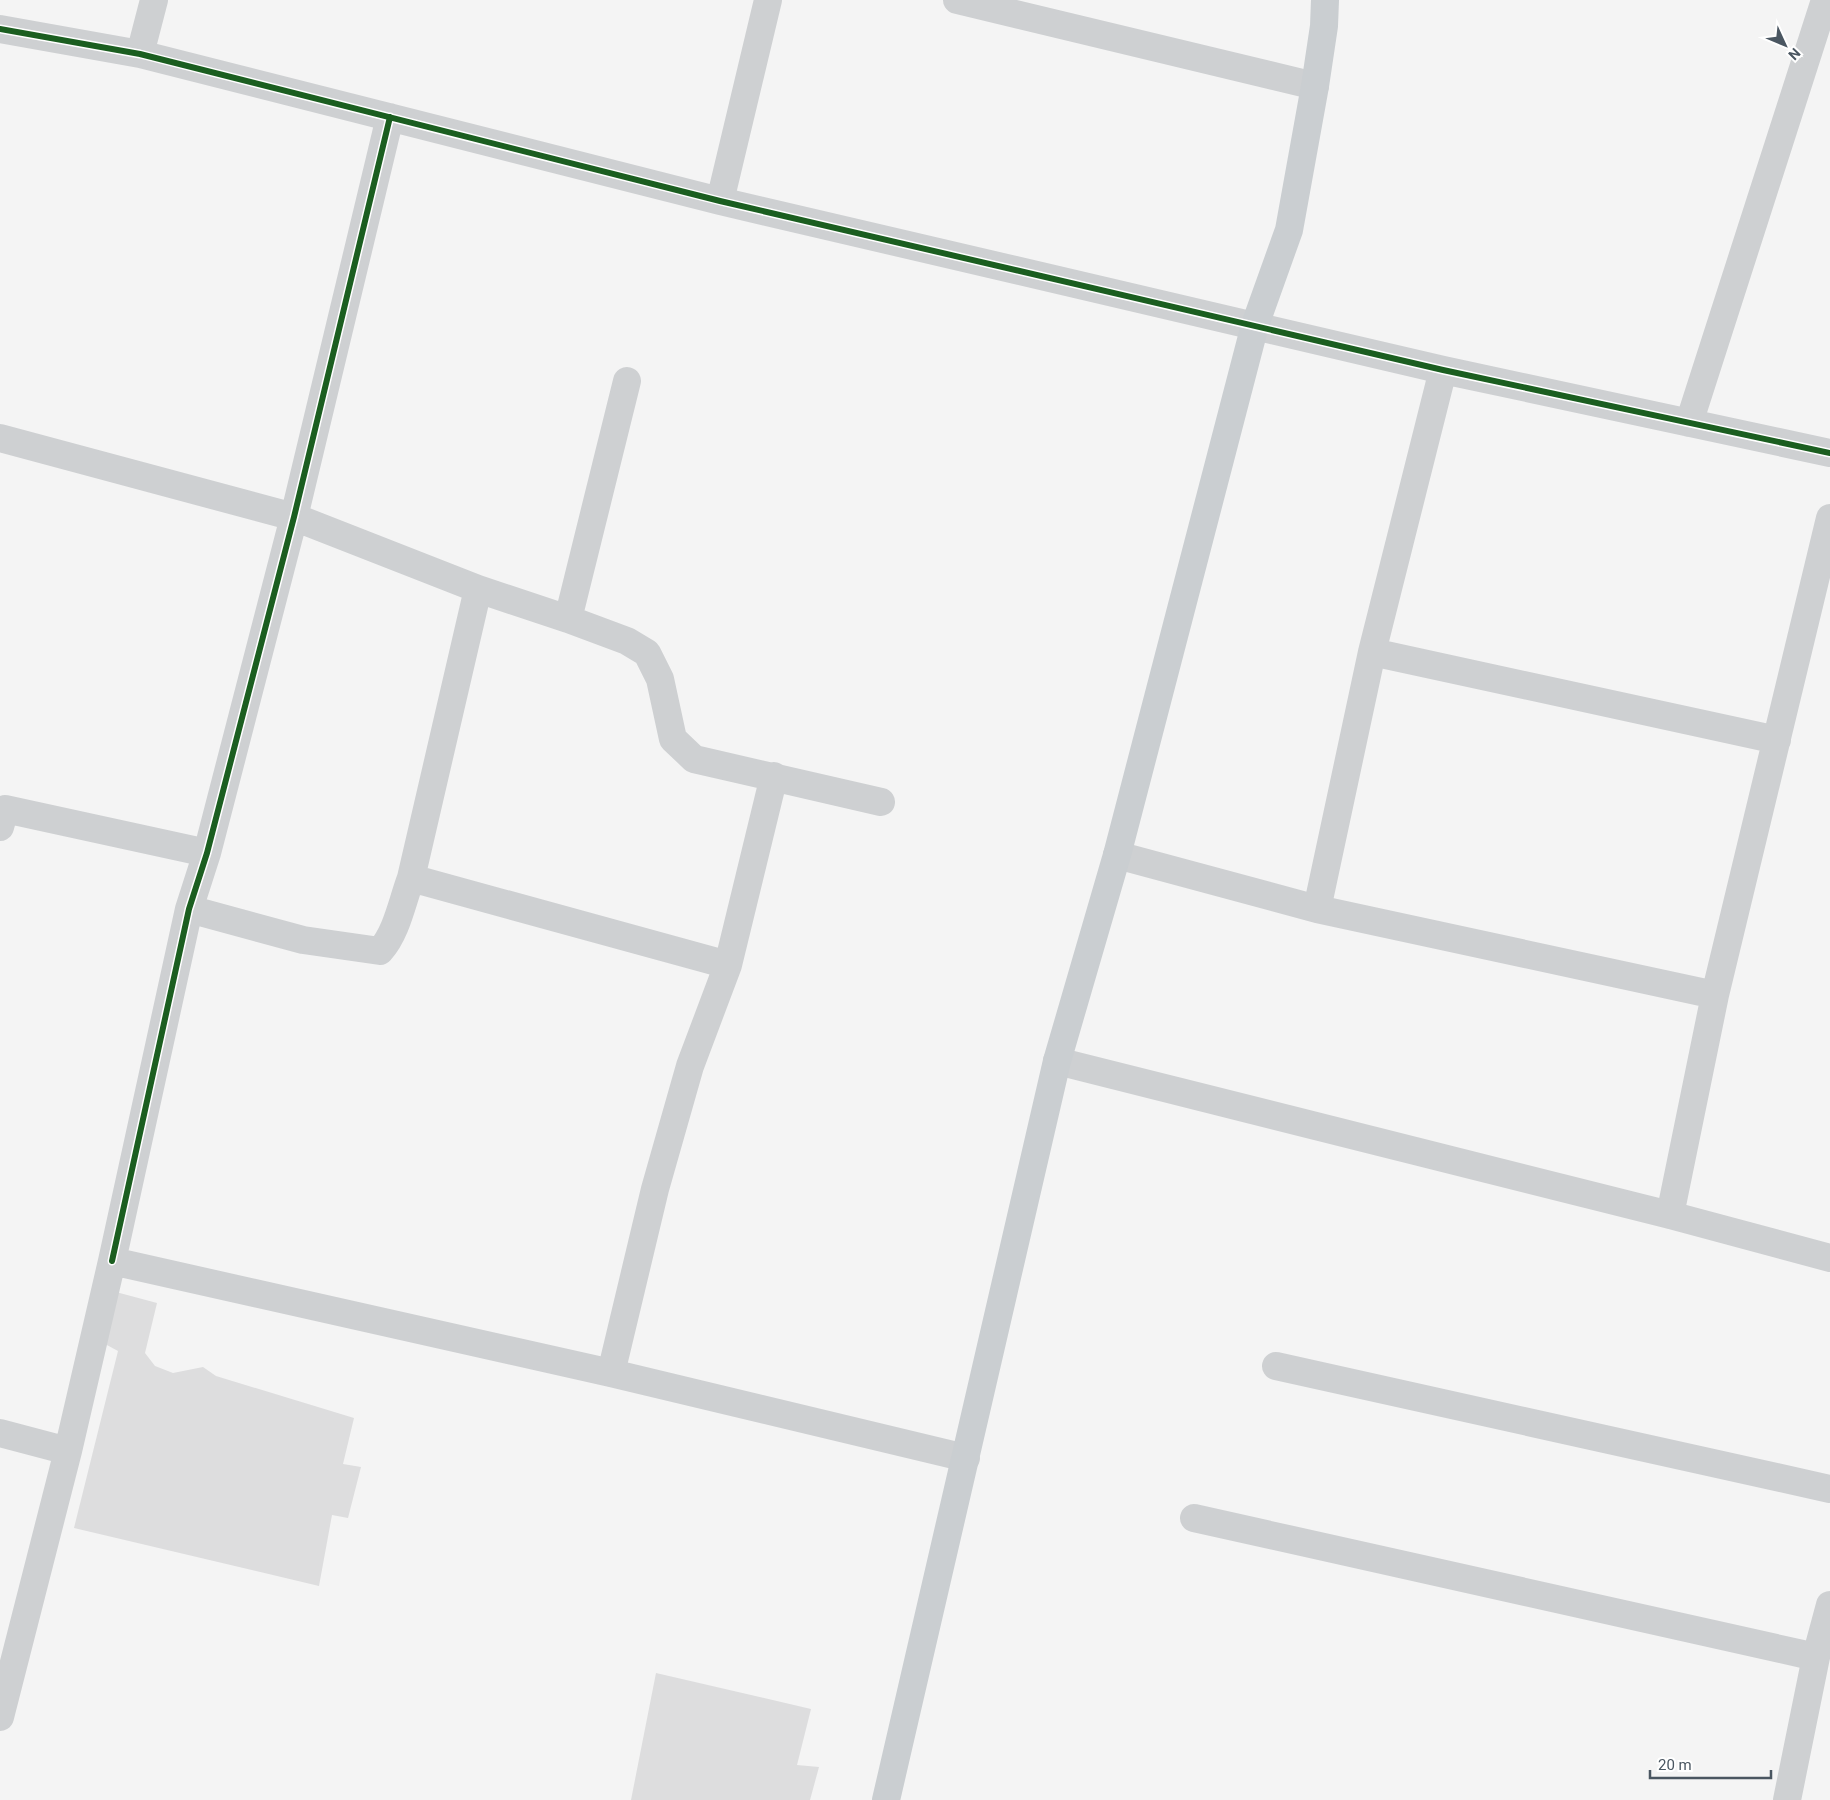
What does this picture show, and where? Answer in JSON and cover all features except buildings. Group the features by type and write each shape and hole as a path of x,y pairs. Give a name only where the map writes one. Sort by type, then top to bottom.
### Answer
{"main road":[{"path":"886,1800 1057,1061 1117,855 1255,325 1289,230 1315,86 1324,26 1325,0"}],"street":[{"path":"140,54 154,0"},
{"path":"720,201 768,0"},
{"path":"957,0 1315,86"},
{"path":"1689,423 1825,0"},
{"path":"0,29 140,54 720,201 1443,370 1830,453"},
{"path":"0,1716 68,1451 112,1261 189,909 207,853 294,517 390,117"},
{"path":"1316,908 1372,652 1443,370"},
{"path":"568,619 627,381"},
{"path":"0,438 294,517 478,589 627,641 647,652 660,679 673,739 694,759 881,802"},
{"path":"1670,1216 1715,995 1830,518"},
{"path":"189,909 303,940 380,951 387,943 392,932 411,878 478,589"},
{"path":"1372,652 1777,740"},
{"path":"611,1373 655,1189 690,1066 728,965 774,776"},
{"path":"2,814 207,853"},
{"path":"1117,855 1316,908 1715,995"},
{"path":"411,878 728,965"},
{"path":"1057,1061 1830,1258"},
{"path":"112,1261 611,1373 966,1458"},
{"path":"1276,1366 1830,1489"},
{"path":"0,1433 68,1451"},
{"path":"1194,1518 1816,1657"},
{"path":"1788,1800 1816,1657 1830,1605"}],"cycle path":[{"path":"0,29 140,54 720,201 1443,370 1830,453"},
{"path":"112,1261 189,909 207,853 294,517 390,117"}]}
